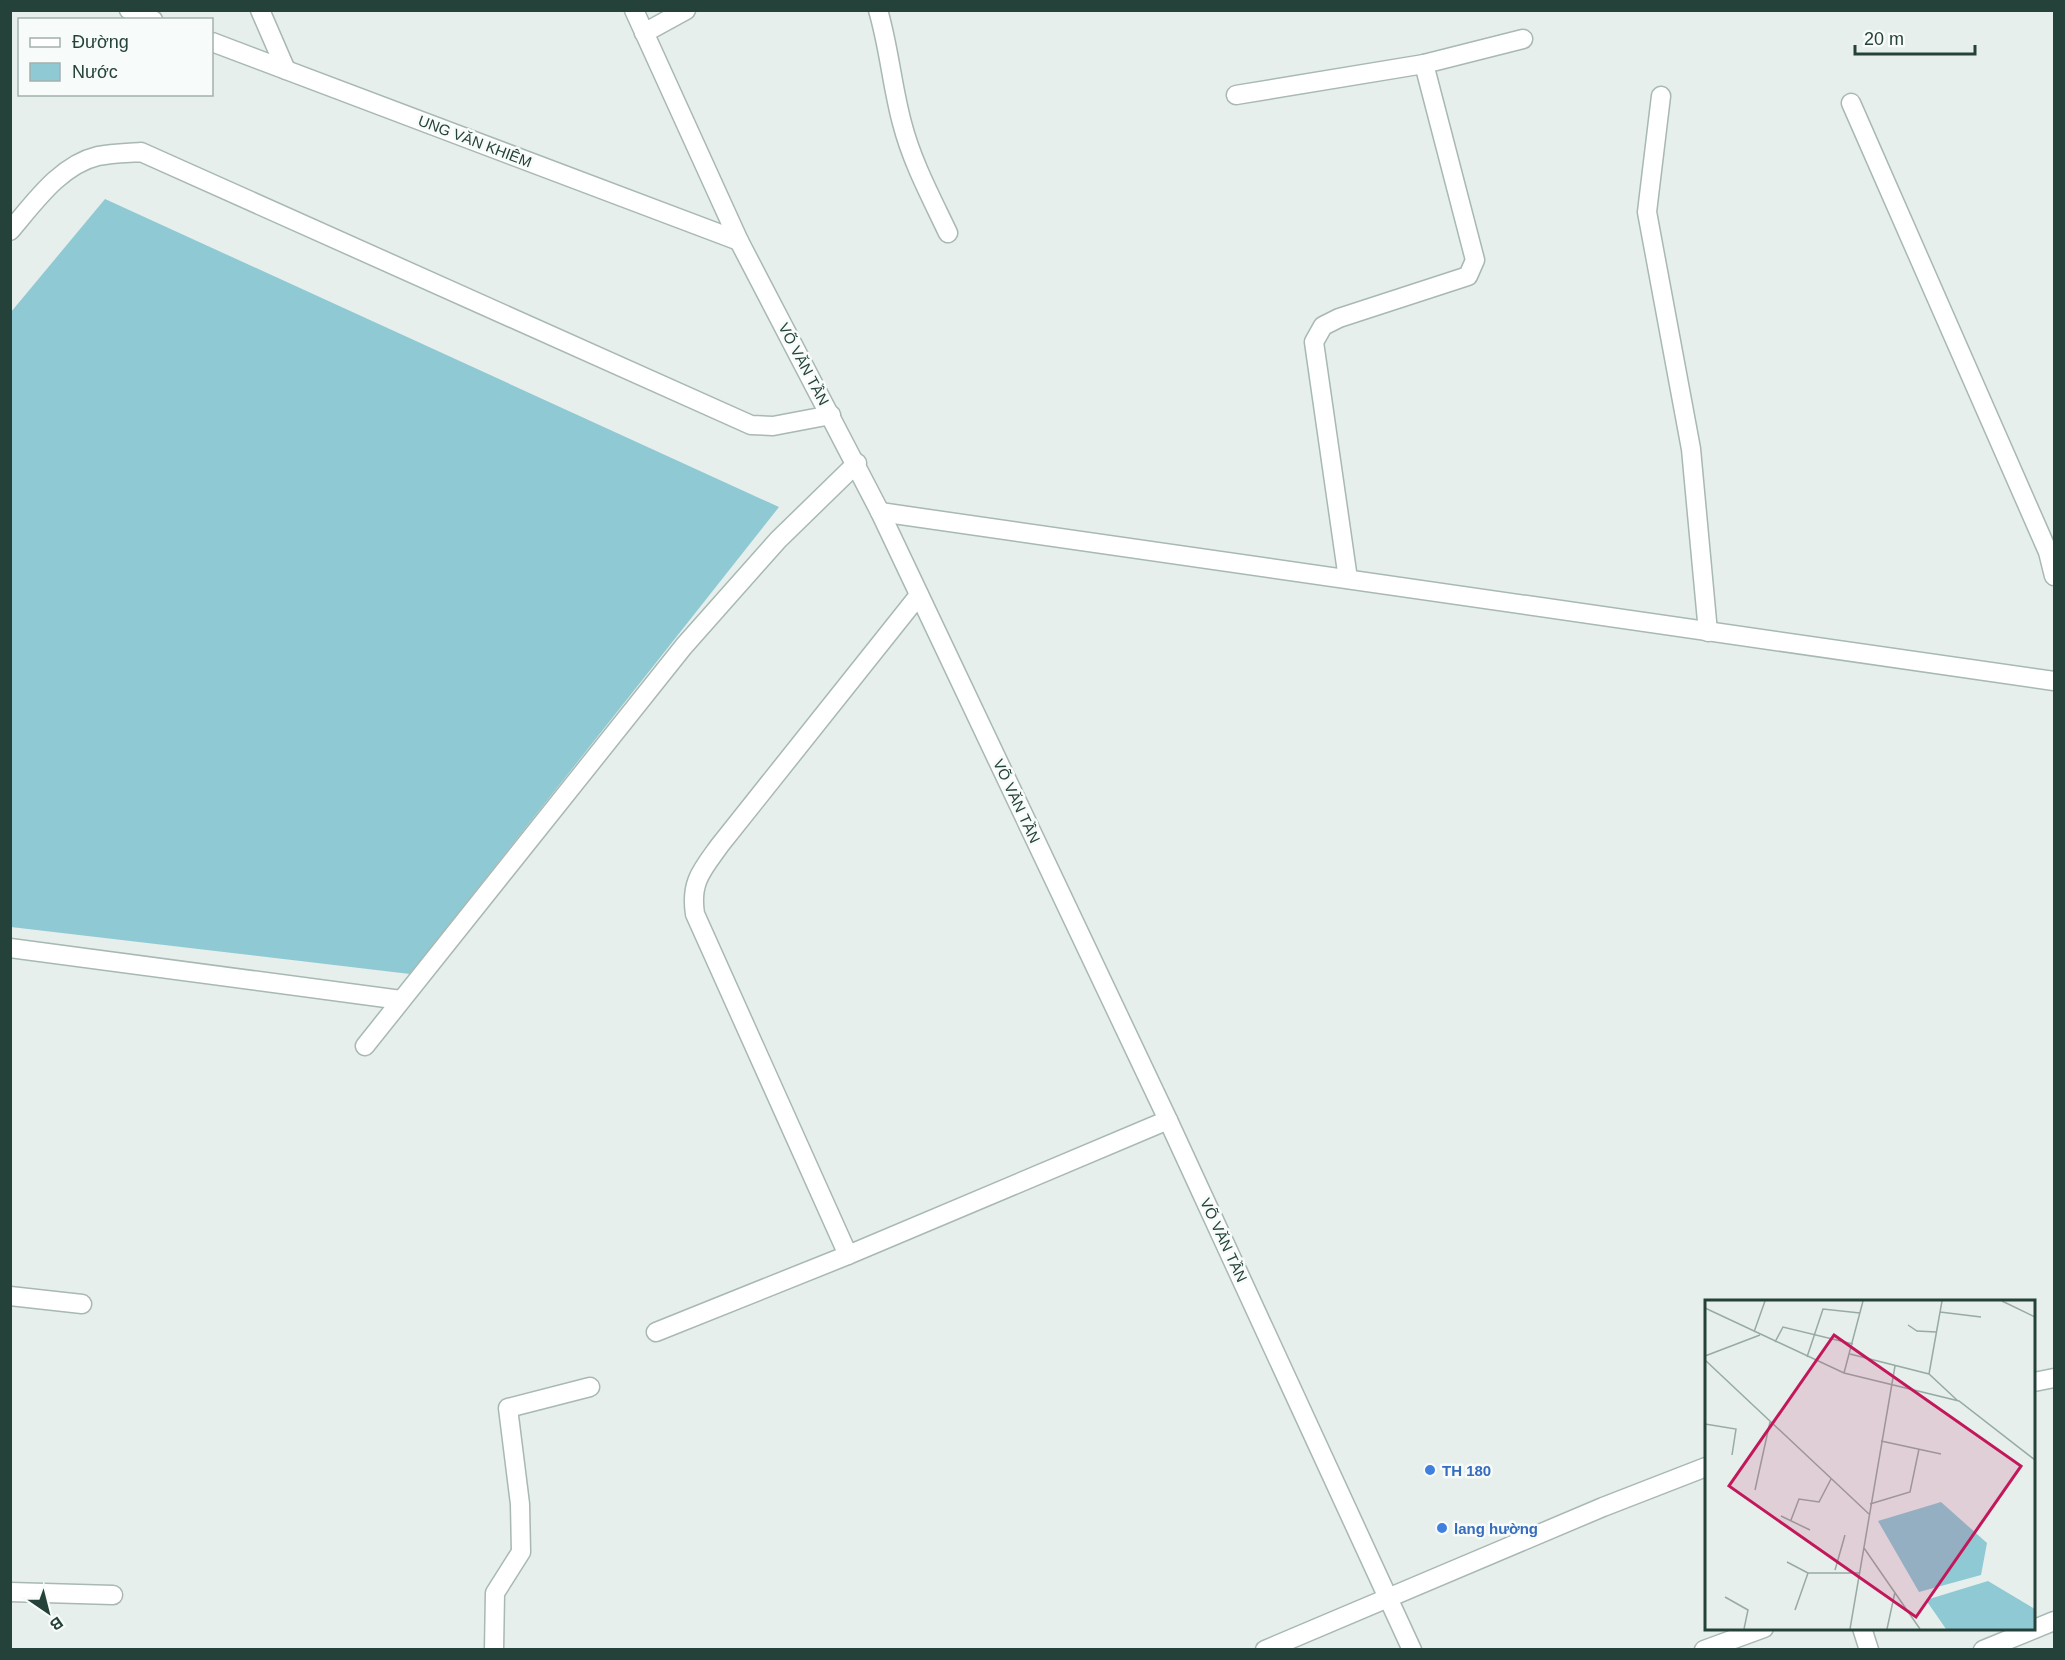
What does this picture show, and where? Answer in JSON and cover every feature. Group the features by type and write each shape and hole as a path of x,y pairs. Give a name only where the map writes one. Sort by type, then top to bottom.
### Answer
{"street":[{"path":"129,10 148,18"},
{"path":"260,10 286,70"},
{"name":"VÕ VĂN TẦN","path":"634,10 739,241 880,512 1168,1120 1390,1596 1412,1650"},
{"path":"644,33 686,10"},
{"path":"878,10 887,39 905,133 915,163 948,233"},
{"path":"1236,95 1424,64 1523,39"},
{"name":"UNG VĂN KHIÊM","path":"213,42 739,241"},
{"path":"1348,579 1314,342 1323,326 1339,318 1468,276 1475,260 1424,64"},
{"path":"1661,96 1647,212 1691,449 1708,632"},
{"path":"1851,103 2048,552 2055,576"},
{"path":"10,231 68,169 97,157 141,152 751,426 773,426 831,415"},
{"path":"365,1046 684,646 778,540 856,463"},
{"path":"880,512 2055,681"},
{"path":"848,1255 694,914 692,895 701,872 720,845 919,595"},
{"path":"10,948 401,1000"},
{"path":"656,1332 848,1255 1168,1120"},
{"path":"10,1296 82,1304"},
{"path":"2035,1382 2055,1378"},
{"path":"494,1650 495,1593 520,1552 520,1504 508,1408 590,1387"},
{"path":"1265,1650 1390,1596 1705,1468"},
{"path":"10,1592 114,1595"},
{"path":"2035,1629 2055,1621"},
{"path":"1704,1650 1761,1630"},
{"path":"1862,1630 1869,1650"},
{"path":"1983,1650 2033,1630"}],"water":[{"path":"105,199 779,507 410,974 11,927 11,312"}],"place":[{"name":"TH 180","path":"1430,1470"},
{"name":"lang hường","path":"1442,1528"}]}
